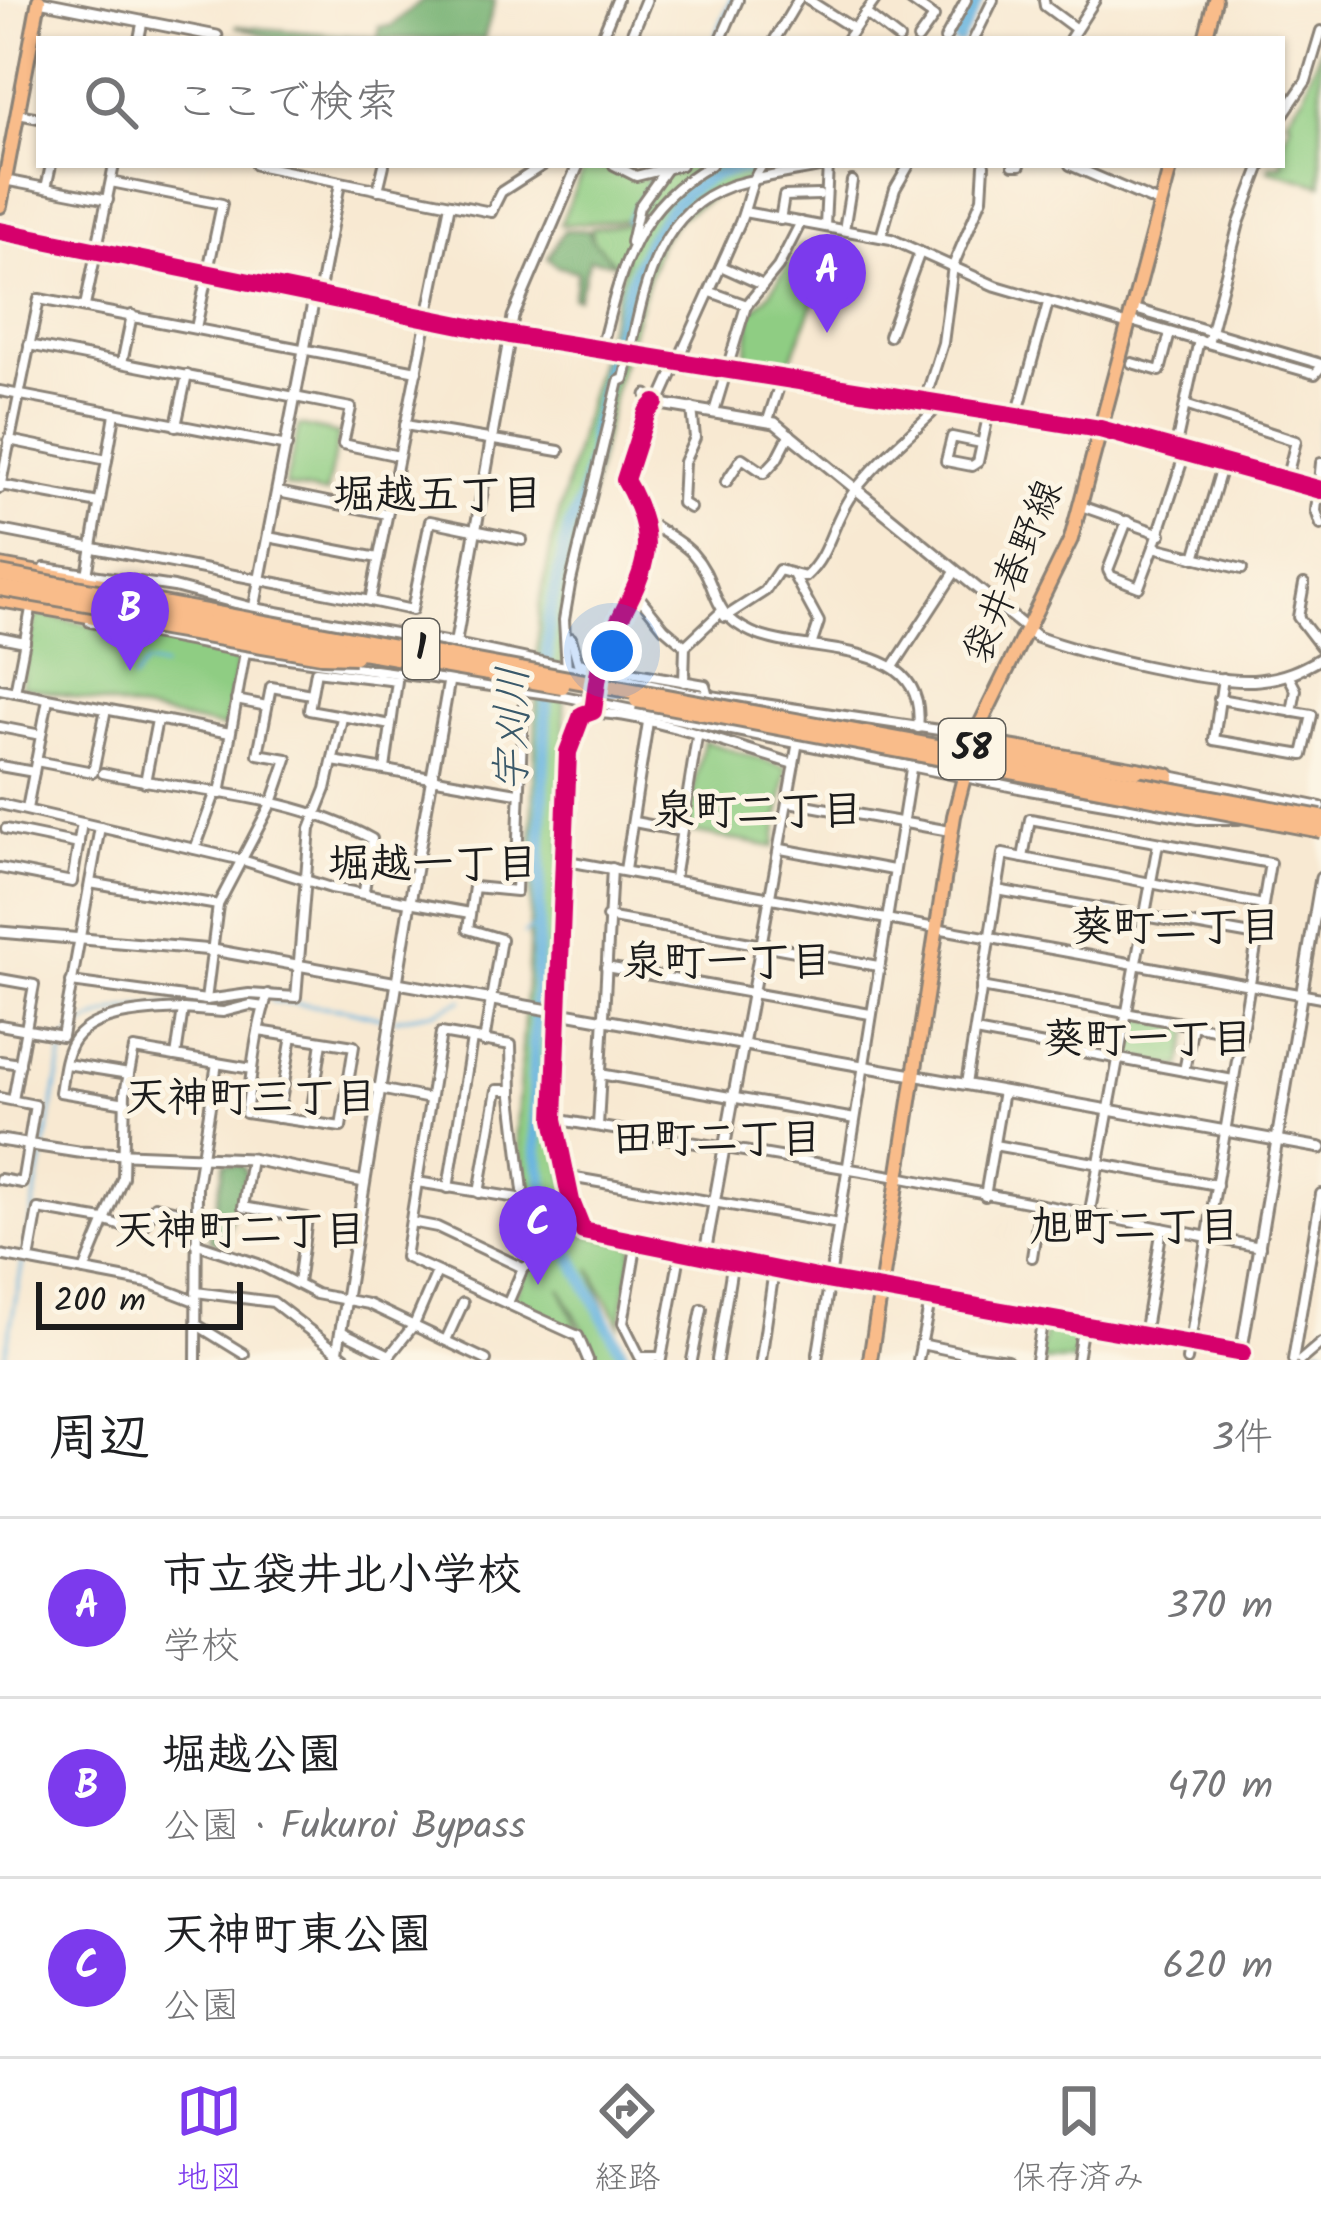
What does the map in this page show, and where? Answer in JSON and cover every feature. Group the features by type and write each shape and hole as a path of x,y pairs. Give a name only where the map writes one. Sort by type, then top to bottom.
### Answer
{"highway":[{"path":"0,568 305,621 468,663"},
{"name":"1","path":"0,568 827,739 1321,832"},
{"path":"3,596 321,655 468,663"},
{"name":"1","path":"3,596 468,663 874,733 1321,818"},
{"path":"874,733 983,744 1168,776"},
{"path":"827,739 1235,818"}],"main road":[{"path":"2,176 36,0"},
{"path":"0,206 36,0"},
{"path":"1206,36 1213,1"},
{"name":"袋井春野線","path":"870,1360 964,776 975,735 1071,539 1171,168"}],"street":[{"path":"36,0 212,36"},
{"path":"605,36 617,0"},
{"path":"631,36 646,0"},
{"path":"723,36 738,0"},
{"path":"777,36 798,0"},
{"path":"808,0 854,28"},
{"path":"849,36 875,0"},
{"path":"910,0 934,17 920,36"},
{"path":"947,36 966,0"},
{"path":"975,36 993,0"},
{"path":"1044,0 1045,6 1076,29"},
{"path":"1072,36 1095,0"},
{"path":"865,14 895,36"},
{"path":"140,36 142,23"},
{"path":"1285,112 1306,81 1321,31"},
{"path":"16,113 36,117"},
{"path":"46,188 50,168"},
{"path":"85,306 113,168"},
{"path":"270,168 491,212 501,192 538,168"},
{"path":"378,190 383,168"},
{"path":"337,1356 410,902 513,317 577,168"},
{"path":"620,168 636,176 668,168"},
{"path":"602,349 639,207 668,168"},
{"path":"630,250 658,205 681,182 707,168"},
{"path":"600,668 636,593 646,550 646,521 625,481 647,412 711,292 760,168"},
{"path":"567,670 565,620 610,418 664,240 694,205 731,186 814,168"},
{"path":"825,226 828,168"},
{"path":"881,237 895,189 907,168"},
{"path":"925,400 944,344 953,266 982,198 984,168"},
{"path":"1077,168 1161,204"},
{"path":"1127,521 1108,570 1111,576 1138,587 1161,534 1185,405 1204,341 1212,332 1239,223 1261,168"},
{"path":"2,176 108,200"},
{"path":"844,230 853,181"},
{"path":"111,182 222,205 196,328"},
{"path":"195,849 217,794 340,183"},
{"path":"780,220 784,196 818,196"},
{"path":"370,601 449,204"},
{"path":"744,212 881,237 1048,303 1212,332 1321,365 1315,374 1132,318"},
{"path":"715,412 747,305 778,267 801,222"},
{"path":"0,231 510,335 1100,429 1319,489"},
{"path":"889,336 920,251"},
{"path":"721,266 763,285"},
{"path":"711,292 747,305"},
{"path":"100,503 0,486 39,298 417,371"},
{"path":"1017,416 1048,303"},
{"path":"122,363 132,315"},
{"path":"1132,363 1160,371 1170,332"},
{"path":"28,345 351,409 344,444 399,456"},
{"path":"1261,358 1264,347"},
{"path":"176,426 187,375"},
{"path":"768,420 782,377"},
{"path":"0,391 287,446"},
{"path":"654,401 768,420 790,433 1027,630 1069,649 1256,681 1288,674 1321,658"},
{"path":"684,682 685,646 723,615 765,591 779,570 805,577 812,571 855,491 900,439 941,404"},
{"path":"1185,405 1296,442 1286,480"},
{"path":"690,508 682,503 684,462 695,438 692,408"},
{"path":"981,443 952,437 946,460 972,466 977,461 989,412"},
{"path":"87,575 115,414"},
{"path":"405,425 559,451"},
{"path":"726,482 742,458 764,472 777,459 790,433"},
{"path":"9,440 107,460"},
{"path":"1195,558 1222,463"},
{"path":"1321,463 1316,511 1321,525"},
{"path":"278,492 387,514"},
{"path":"1081,506 1161,534"},
{"path":"0,530 412,610 430,521 523,540"},
{"path":"646,521 690,550 708,575 723,615 756,635 859,654 893,667 920,710 918,728"},
{"path":"268,537 378,558"},
{"path":"1154,547 1243,568"},
{"path":"0,568 174,587 254,608 708,696 1157,767 1168,776 1321,807"},
{"path":"893,667 955,572"},
{"path":"793,575 819,622 812,644"},
{"path":"1304,584 1298,617 1321,647"},
{"path":"636,593 685,646"},
{"path":"3,596 32,609 245,652 536,692 911,769 1198,819 1223,822 1235,818 1321,832"},
{"path":"15,692 32,609"},
{"path":"565,620 578,663 705,686 708,696"},
{"path":"0,637 25,642"},
{"path":"385,769 391,725 397,681 316,671 309,710 391,725"},
{"path":"1288,674 1296,690 1292,712"},
{"path":"1219,699 1312,716 1303,754 1214,740 1219,699 1222,678"},
{"path":"206,1000 218,905 273,800 286,760 258,754 272,687 311,694"},
{"path":"0,689 230,734"},
{"path":"27,809 48,699"},
{"path":"236,700 267,706"},
{"path":"484,1042 501,939 468,929 474,886 516,891 523,706"},
{"path":"799,709 807,717"},
{"path":"0,766 93,772 106,710"},
{"path":"794,764 648,722 592,711 581,715 568,752 554,1119 565,1176 584,1231 1241,1356 1321,878"},
{"path":"71,982 206,1000 268,994 296,998 310,829 334,761 342,718"},
{"path":"145,782 158,720"},
{"path":"625,870 648,722"},
{"path":"0,727 41,735"},
{"path":"674,879 698,736"},
{"path":"706,1253 767,898 781,849 796,743"},
{"path":"334,761 517,793"},
{"path":"817,1360 911,769"},
{"path":"103,773 273,800 372,839 364,891"},
{"path":"789,802 952,832"},
{"path":"0,804 242,860 308,882 470,913"},
{"path":"1023,858 1030,819 1270,863 1186,1360"},
{"path":"634,822 681,831"},
{"path":"0,868 72,882 82,824"},
{"path":"0,1025 62,1036 100,827"},
{"path":"6,829 79,844"},
{"path":"1089,1216 1158,844"},
{"path":"781,849 893,870"},
{"path":"966,1084 1003,854 1263,905"},
{"path":"562,860 1321,998"},
{"path":"598,1126 612,868"},
{"path":"89,883 218,905"},
{"path":"997,890 1258,936"},
{"path":"607,917 878,966"},
{"path":"0,932 213,950 1321,1148"},
{"path":"606,967 871,1014"},
{"path":"0,979 34,985 14,1100"},
{"path":"981,986 1242,1034"},
{"path":"259,1031 354,1046 341,1127 246,1112 259,1031 268,994"},
{"path":"126,1103 59,1092 76,1037 98,1021 183,1009 223,1012 250,1005 264,1007"},
{"path":"176,1056 183,1009"},
{"path":"1184,1071 1193,1024"},
{"path":"975,1032 1233,1080"},
{"path":"508,1304 524,1268 542,1258 524,1199 512,1045 441,1034 405,1257 578,1336 588,1360"},
{"path":"278,1118 292,1036"},
{"path":"448,1188 472,1040"},
{"path":"310,1121 322,1042"},
{"path":"84,1271 123,1177 134,1049 252,1069"},
{"path":"0,1060 20,1064"},
{"path":"66,1064 129,1074"},
{"path":"196,1360 196,1215 217,1064"},
{"path":"600,1074 855,1119"},
{"path":"349,1083 431,1099"},
{"path":"479,1193 497,1090 512,1090"},
{"path":"985,1196 1003,1091"},
{"path":"0,1098 35,1105 22,1183 0,1179"},
{"path":"554,1119 1260,1247"},
{"path":"0,1140 126,1156 251,1159 364,1182"},
{"path":"994,1145 1217,1185"},
{"path":"251,1159 243,1207 307,1218 298,1283"},
{"path":"565,1176 839,1223"},
{"path":"417,1182 524,1199"},
{"path":"1297,1360 1321,1194"},
{"path":"29,1260 38,1208 141,1232 154,1206 196,1215"},
{"path":"1032,1257 1040,1206"},
{"path":"411,1222 436,1227 524,1268"},
{"path":"1144,1335 1162,1228"},
{"path":"637,1240 623,1323 640,1357 661,1358 681,1249"},
{"path":"195,1243 258,1264 316,1294 368,1304 486,1360"},
{"path":"0,1255 195,1296 273,1302 348,1360"},
{"path":"717,1360 733,1260"},
{"path":"761,1360 774,1270"},
{"path":"389,1356 414,1325 437,1272"},
{"path":"918,1360 931,1297"},
{"path":"446,1341 463,1303"},
{"path":"692,1360 702,1309"},
{"path":"1036,1360 1043,1317"},
{"path":"195,1324 244,1354"},
{"path":"1077,1360 1083,1324"},
{"path":"341,1330 401,1360"},
{"path":"1297,1360 1321,1343"},
{"path":"921,1345 1007,1360"}],"green space":[{"path":"423,0 495,0 485,36 378,36 379,27 391,26"},
{"path":"235,26 354,36 267,36"},
{"path":"1321,45 1321,185 1269,170 1285,168 1285,134 1291,121 1286,119 1303,96"},
{"path":"584,168 651,178 626,220 560,225"},
{"path":"812,168 731,186 680,217 659,244 617,381 562,625 565,750 560,908 550,1008 554,1119 577,1233 634,1245 620,1325 590,1268 624,1360 600,1360 560,1288 580,1334 513,1301 526,1270 545,1261 516,1132 529,955 539,607 626,258 619,269 592,240 592,228 630,223 629,248 646,198 672,170"},
{"path":"564,230 589,230 592,240 615,264 590,259 578,298 573,297 578,272 556,266 548,258"},
{"path":"801,245 828,266 791,360 775,363 746,357 751,313"},
{"path":"299,425 339,434 326,494 285,486"},
{"path":"36,614 239,655 225,728 21,686"},
{"path":"704,741 787,768 774,847 685,831"},
{"path":"1133,1016 1190,1029 1181,1068 1124,1056"},
{"path":"224,1163 242,1165 246,1173 224,1245 209,1240"},
{"path":"1047,1321 1079,1329 1074,1360 1039,1360"}],"waterway":[{"path":"718,36 733,0"},
{"name":"宇刈川","path":"960,36 978,0"},
{"path":"629,220 662,168"},
{"name":"宇刈川","path":"626,1360 553,1222 537,1154 533,1080 549,618 569,528 581,502 617,328 641,257 657,226 679,200 705,180 751,168"},
{"path":"1314,477 1321,421"},
{"path":"1312,497 1321,542"},
{"path":"133,680 146,663 163,667"},
{"path":"524,934 539,923"},
{"path":"4,1360 65,1041 97,1018 135,1008 261,1000"},
{"path":"395,1019 435,1012 462,1000"},
{"path":"271,1001 345,1009 385,1019"},
{"path":"1312,1360 1321,1352"}],"cycle path":[{"path":"0,231 510,335 1100,429 1321,490"},
{"path":"655,403 647,412 625,480 645,530 642,570 603,655 593,711 582,715 568,752 554,1119 571,1201 583,1231 831,1281 1242,1353"}],"place":[{"name":"市立袋井北小学校","path":"827,333"},
{"name":"堀越公園","path":"130,671"},
{"name":"天神町東公園","path":"538,1285"}],"district":[{"name":"堀越五丁目","path":"438,496"},
{"name":"泉町二丁目","path":"758,812"},
{"name":"堀越一丁目","path":"433,865"},
{"name":"葵町二丁目","path":"1176,928"},
{"name":"泉町一丁目","path":"727,963"},
{"name":"葵町一丁目","path":"1148,1040"},
{"name":"天神町三丁目","path":"251,1099"},
{"name":"田町二丁目","path":"717,1140"},
{"name":"旭町二丁目","path":"1135,1228"},
{"name":"天神町二丁目","path":"240,1232"}]}
